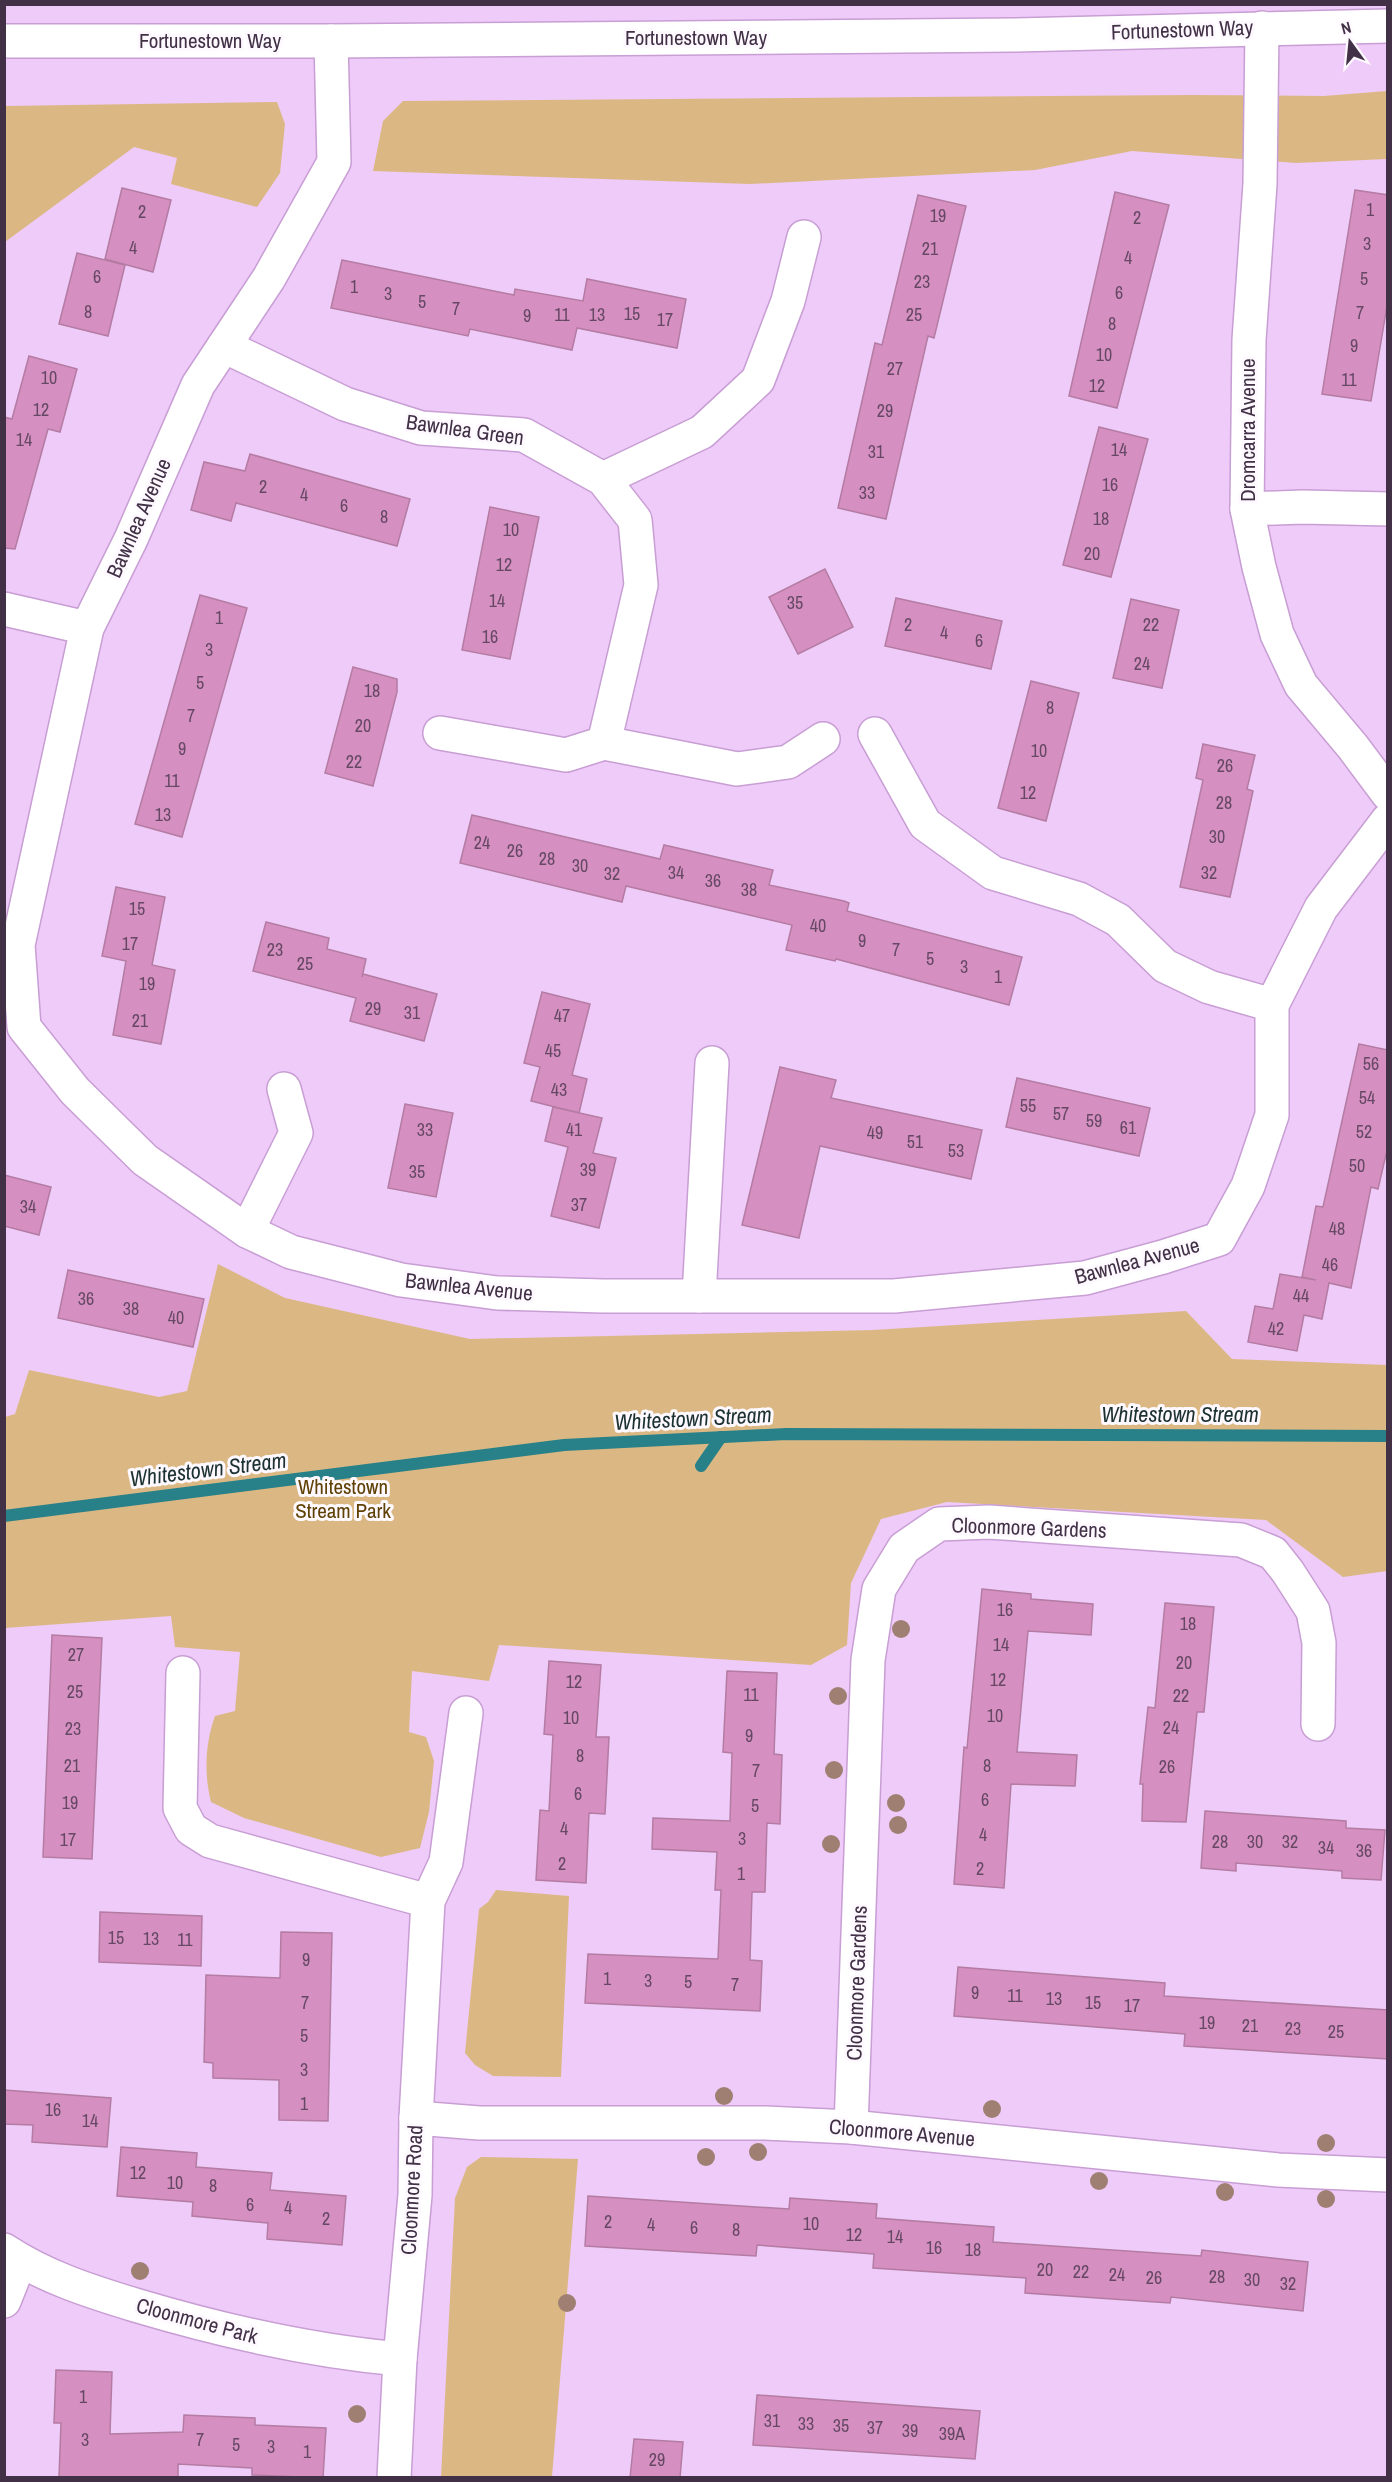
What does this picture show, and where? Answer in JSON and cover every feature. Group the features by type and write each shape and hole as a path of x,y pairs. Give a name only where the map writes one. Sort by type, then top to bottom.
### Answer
{"street":[{"name":"Fortunestown Way","path":"4,41 331,41 1014,35 1388,26"},
{"name":"Dromcarra Avenue","path":"1262,28 1260,184 1249,340 1247,509 1259,567 1277,634 1301,685 1353,747 1388,794"},
{"name":"Bawnlea Avenue","path":"331,41 334,162 269,278 198,385 131,539 87,628 18,945 14,1033 145,1160 247,1232 291,1252 401,1280 497,1293 894,1296 1084,1278 1163,1257 1219,1239 1248,1186 1272,1115 1272,1005 1321,908 1388,820"},
{"path":"603,479 702,432 758,380 788,302 804,237"},
{"name":"Bawnlea Green","path":"224,346 345,404 421,428 524,435 603,479 635,520 640,585 604,743"},
{"path":"1247,509 1302,507 1388,509"},
{"path":"4,609 87,628"},
{"path":"440,734 566,755 604,743 737,769 789,762 823,739"},
{"path":"875,734 925,824 993,873 1079,899 1118,920 1165,966 1209,987 1272,1005"},
{"path":"699,1296 712,1063"},
{"path":"247,1232 296,1133 284,1089"},
{"name":"Cloonmore Gardens","path":"851,2127 868,1659 879,1589 904,1548 939,1524 989,1522 1241,1540 1273,1552 1313,1611 1319,1643 1318,1724"},
{"path":"183,1673 180,1808 190,1828 210,1841 428,1901"},
{"name":"Cloonmore Road","path":"394,2478 400,2359 415,2195 416,2118 428,1901 446,1862 466,1713"},
{"name":"Cloonmore Avenue","path":"416,2118 479,2123 765,2123 851,2127 1278,2170 1388,2175"},
{"path":"4,2301 12,2256"},
{"name":"Cloonmore Park","path":"12,2256 76,2287 226,2330 344,2354 400,2359"}],"green space":[{"path":"1387,91 1387,159 1296,163 1132,151 1035,170 750,184 373,171 383,121 403,101 1324,96"},
{"path":"277,102 285,124 280,173 257,207 171,184 177,158 134,147 5,242 5,106"},
{"name":"Whitestown Stream Park","path":"218,1264 285,1298 470,1339 873,1330 1186,1311 1232,1359 1387,1365 1387,1571 1343,1577 1266,1520 947,1502 881,1519 851,1583 847,1645 811,1665 499,1645 489,1681 412,1671 409,1732 426,1737 434,1761 429,1812 420,1848 381,1857 244,1818 211,1802 207,1781 209,1737 215,1716 235,1711 240,1652 175,1647 171,1616 5,1628 5,1417 15,1414 29,1370 159,1397 187,1391"},
{"path":"496,1890 569,1896 561,2077 493,2076 475,2065 465,2053 479,1909 488,1902"},
{"path":"481,2157 578,2159 552,2477 441,2477 455,2198 467,2167"}],"building":[{"path":"122,188 171,200 153,272 105,259"},
{"path":"1355,190 1388,195 1388,300 1371,401 1322,394"},
{"path":"1115,192 1169,205 1117,408 1069,396"},
{"path":"918,195 966,206 934,338 928,336 886,519 838,508 875,343 882,345"},
{"path":"77,253 125,265 108,336 59,324"},
{"path":"342,260 514,295 515,289 583,301 587,279 686,299 677,348 577,328 572,350 470,329 468,336 331,308"},
{"path":"29,356 77,369 60,432 48,429 15,549 4,548 4,417 12,419"},
{"path":"1099,427 1148,439 1111,577 1063,565"},
{"path":"250,454 410,499 397,546 236,503 231,521 191,510 204,462 245,471"},
{"path":"490,507 539,517 510,659 462,650"},
{"path":"825,569 853,627 798,654 769,597"},
{"path":"200,595 247,608 182,837 135,824"},
{"path":"896,598 1002,621 991,669 885,646"},
{"path":"1131,599 1179,610 1162,688 1113,678"},
{"path":"353,667 397,679 397,692 373,786 325,773"},
{"path":"1031,681 1079,693 1046,821 998,808"},
{"path":"1203,744 1255,755 1247,789 1253,791 1230,897 1180,887 1203,780 1196,778"},
{"path":"472,815 660,859 664,845 773,870 769,885 844,901 849,903 847,911 1022,957 1009,1005 836,959 835,961 786,950 792,925 626,886 622,902 460,863"},
{"path":"116,887 165,897 152,965 175,970 161,1044 113,1035 126,961 102,956"},
{"path":"266,922 329,938 327,949 366,959 362,977 363,974 437,994 424,1041 350,1021 356,998 253,971"},
{"path":"542,992 590,1004 572,1075 587,1079 579,1113 531,1101 540,1067 524,1063"},
{"path":"1359,1044 1388,1050 1388,1146 1378,1189 1371,1187 1351,1288 1329,1283 1322,1319 1304,1315 1297,1351 1248,1342 1255,1306 1273,1309 1280,1274 1316,1280 1302,1277 1316,1206 1323,1207"},
{"path":"780,1067 836,1080 831,1098 982,1130 971,1179 820,1146 799,1238 742,1225"},
{"path":"1017,1078 1150,1108 1139,1156 1006,1127"},
{"path":"405,1104 453,1113 436,1197 388,1188"},
{"path":"553,1107 602,1118 593,1153 616,1158 599,1228 551,1216 568,1147 545,1141"},
{"path":"4,1175 51,1187 39,1235 4,1226"},
{"path":"68,1270 204,1299 193,1347 58,1318"},
{"path":"982,1589 1031,1594 1031,1599 1093,1604 1091,1635 1028,1631 1017,1752 1077,1755 1075,1786 1011,1784 1004,1888 954,1884 964,1747 967,1748"},
{"path":"1165,1603 1214,1607 1204,1712 1197,1712 1186,1822 1142,1821 1143,1784 1140,1784 1144,1744 1148,1707 1155,1708"},
{"path":"52,1635 102,1638 92,1859 43,1857"},
{"path":"549,1661 601,1665 596,1737 609,1737 605,1814 589,1813 586,1883 536,1880 540,1810 549,1811 553,1735 544,1734"},
{"path":"727,1671 777,1673 774,1754 782,1755 780,1824 767,1823 765,1892 752,1892 750,1960 762,1961 760,2011 585,2003 588,1954 718,1959 721,1890 715,1890 717,1852 652,1849 653,1818 730,1821 732,1753 723,1752"},
{"path":"1205,1811 1346,1821 1346,1828 1385,1830 1381,1880 1342,1878 1342,1871 1236,1863 1236,1871 1201,1868"},
{"path":"100,1912 202,1916 201,1966 99,1962"},
{"path":"281,1932 332,1933 328,2121 279,2120 279,2080 213,2078 213,2063 204,2062 206,1975 280,1978"},
{"path":"958,1967 1165,1983 1164,1996 1388,2010 1388,2059 1184,2046 1185,2034 954,2016"},
{"path":"4,2090 111,2098 107,2147 32,2142 33,2125 4,2124"},
{"path":"121,2147 197,2153 196,2167 272,2173 270,2190 346,2196 342,2245 267,2239 268,2223 192,2216 193,2202 117,2196"},
{"path":"588,2196 789,2209 790,2198 877,2204 876,2218 994,2227 993,2242 1201,2256 1202,2250 1308,2262 1303,2311 1171,2297 1170,2303 1025,2293 1026,2278 873,2268 874,2254 757,2245 756,2256 585,2246"},
{"path":"56,2370 112,2372 110,2434 183,2432 184,2415 255,2418 255,2425 326,2428 323,2478 252,2475 252,2468 178,2464 178,2478 59,2478 61,2423 54,2423"},
{"path":"757,2395 980,2411 975,2459 753,2445"},
{"path":"634,2439 683,2442 680,2478 630,2478"}],"waterway":[{"name":"Whitestown Stream","path":"4,1516 564,1445 786,1434 1388,1436"},
{"path":"701,1466 721,1437"}]}
